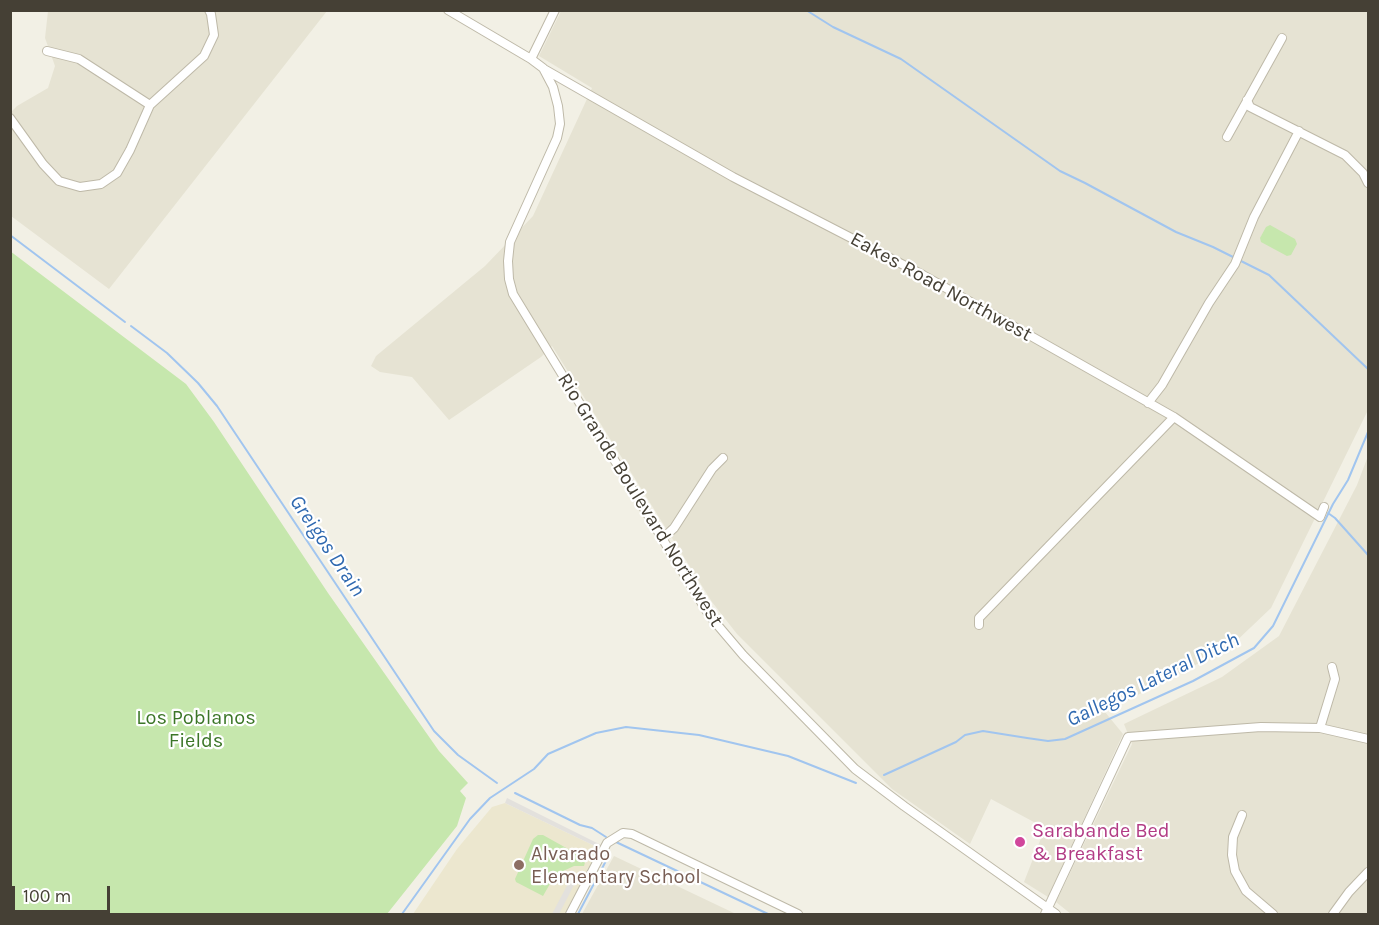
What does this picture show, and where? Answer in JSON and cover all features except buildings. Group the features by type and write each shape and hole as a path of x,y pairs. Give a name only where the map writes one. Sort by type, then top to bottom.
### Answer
{"street":[{"path":"10,118 43,164 59,181 80,187 101,184 117,173 150,105 204,56 214,35 211,14 208,10"},
{"name":"Rio Grande Boulevard Northwest","path":"448,10 531,59 543,68 553,87 560,124 554,149 510,242 509,279 513,294 709,615 743,655 855,769 1046,911 1056,915"},
{"path":"531,59 555,10"},
{"path":"1227,137 1282,38"},
{"path":"47,51 79,59 150,105"},
{"name":"Eakes Road Northwest","path":"543,68 733,177 922,275 1174,417 1320,517 1324,507"},
{"path":"1247,100 1250,107 1345,155 1363,173 1368,183"},
{"path":"1149,404 1235,264 1254,217 1299,132"},
{"path":"979,625 979,618 1174,417"},
{"path":"662,539 674,528 712,469 723,458"},
{"path":"1320,728 1335,678 1332,667"},
{"path":"1046,911 1128,737 1261,726 1320,728 1368,739"},
{"path":"1242,815 1233,837 1232,855 1235,871 1246,891 1273,915"},
{"path":"570,915 608,843 623,832 632,834 798,915"},
{"path":"1333,915 1349,892 1368,872"}],"shaded area":[{"path":"48,11 327,11 109,289 11,216 10,113 17,106 48,88 55,66 45,38"},
{"path":"561,11 1368,11 1368,410 1271,608 1230,647 1105,712 1123,734 1048,897 1024,882 1045,828 991,799 970,844 892,789 737,634 712,602 552,346 541,357 449,420 412,377 380,372 371,366 376,356 485,266 533,216 592,88 539,56"},
{"path":"1368,456 1368,914 1071,914 1056,902 1132,744 1124,724 1222,677 1279,636 1357,485"},
{"path":"507,798 601,845 599,848 505,803"},
{"name":"Alvarado Elementary School","path":"505,803 599,848 565,914 413,914 457,849 492,807"},
{"path":"614,856 736,914 582,914"},
{"path":"570,880 575,883 559,914 552,914"}],"green space":[{"path":"1270,225 1295,239 1297,244 1291,255 1287,256 1261,242 1260,238 1266,227"},
{"name":"Los Poblanos Fields","path":"10,251 186,384 439,751 468,783 460,791 466,798 457,826 387,914 11,914"},
{"path":"538,835 543,835 586,859 584,866 574,866 559,873 543,896 516,882 515,879 533,839"}],"waterway":[{"path":"806,10 833,27 901,59 1060,171 1176,232 1213,247 1269,275 1368,369"},
{"path":"10,235 125,322"},
{"name":"Greigos Drain","path":"131,326 167,353 198,383 217,406 434,731 458,755 497,783"},
{"name":"Gallegos Lateral Ditch","path":"884,775 956,742 965,735 983,731 1048,741 1065,739 1193,681 1254,648 1273,626 1333,504 1348,480 1368,432"},
{"path":"1328,513 1368,555"},
{"name":"Gallegos Lateral Ditch","path":"402,914 470,819 490,798 534,769 548,754 596,733 626,727 699,735 788,756 856,783"},
{"path":"515,793 580,825 592,828 606,837"},
{"path":"616,842 768,914"},
{"path":"578,914 608,857"}],"place":[{"name":"Sarabande Bed & Breakfast","path":"1020,842"},
{"name":"Alvarado Elementary School","path":"519,865"}]}
